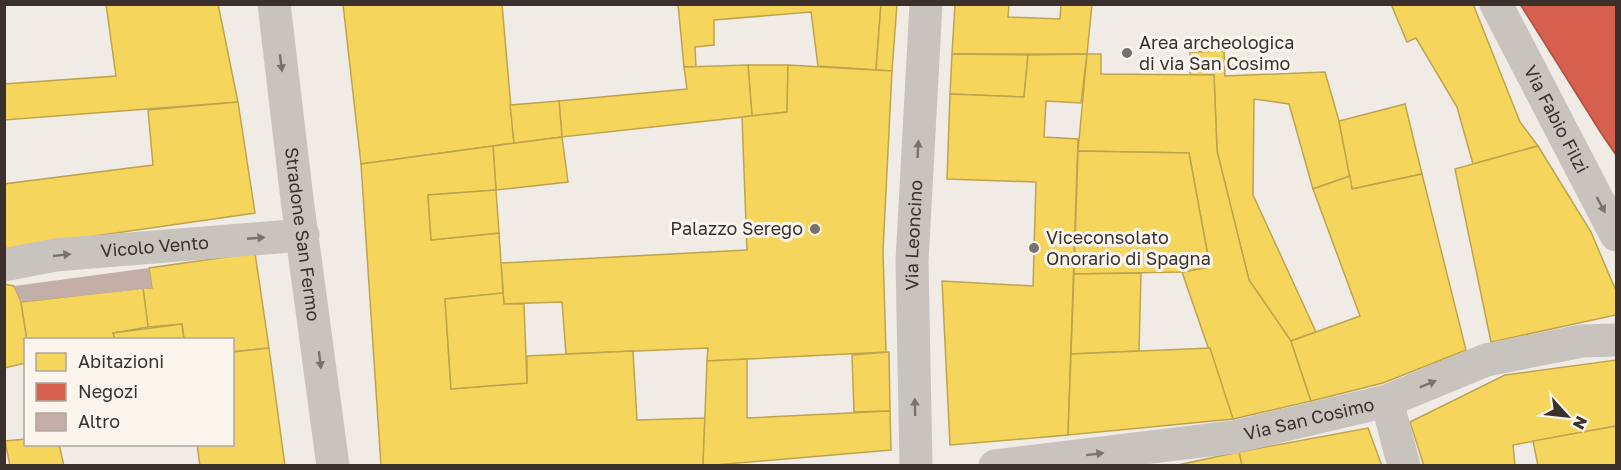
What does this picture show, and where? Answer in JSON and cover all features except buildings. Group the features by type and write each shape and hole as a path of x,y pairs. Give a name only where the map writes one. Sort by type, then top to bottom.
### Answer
{"street":[{"name":"Stradone San Fermo","path":"274,4 297,199 333,465"},
{"name":"Via Leoncino","path":"916,465 912,261 926,4"},
{"name":"Via Fabio Filzi","path":"1496,4 1617,235"},
{"name":"Vicolo Vento","path":"4,265 55,255 303,235"},
{"name":"Via San Cosimo","path":"995,465 1234,437 1387,401 1486,360 1581,341 1617,340"},
{"path":"1387,401 1404,465"}],"place":[{"name":"Area archeologica di via San Cosimo","path":"1127,53"},
{"name":"Palazzo Serego","path":"815,229"},
{"name":"Viceconsolato Onorario di Spagna","path":"1034,248"}]}
